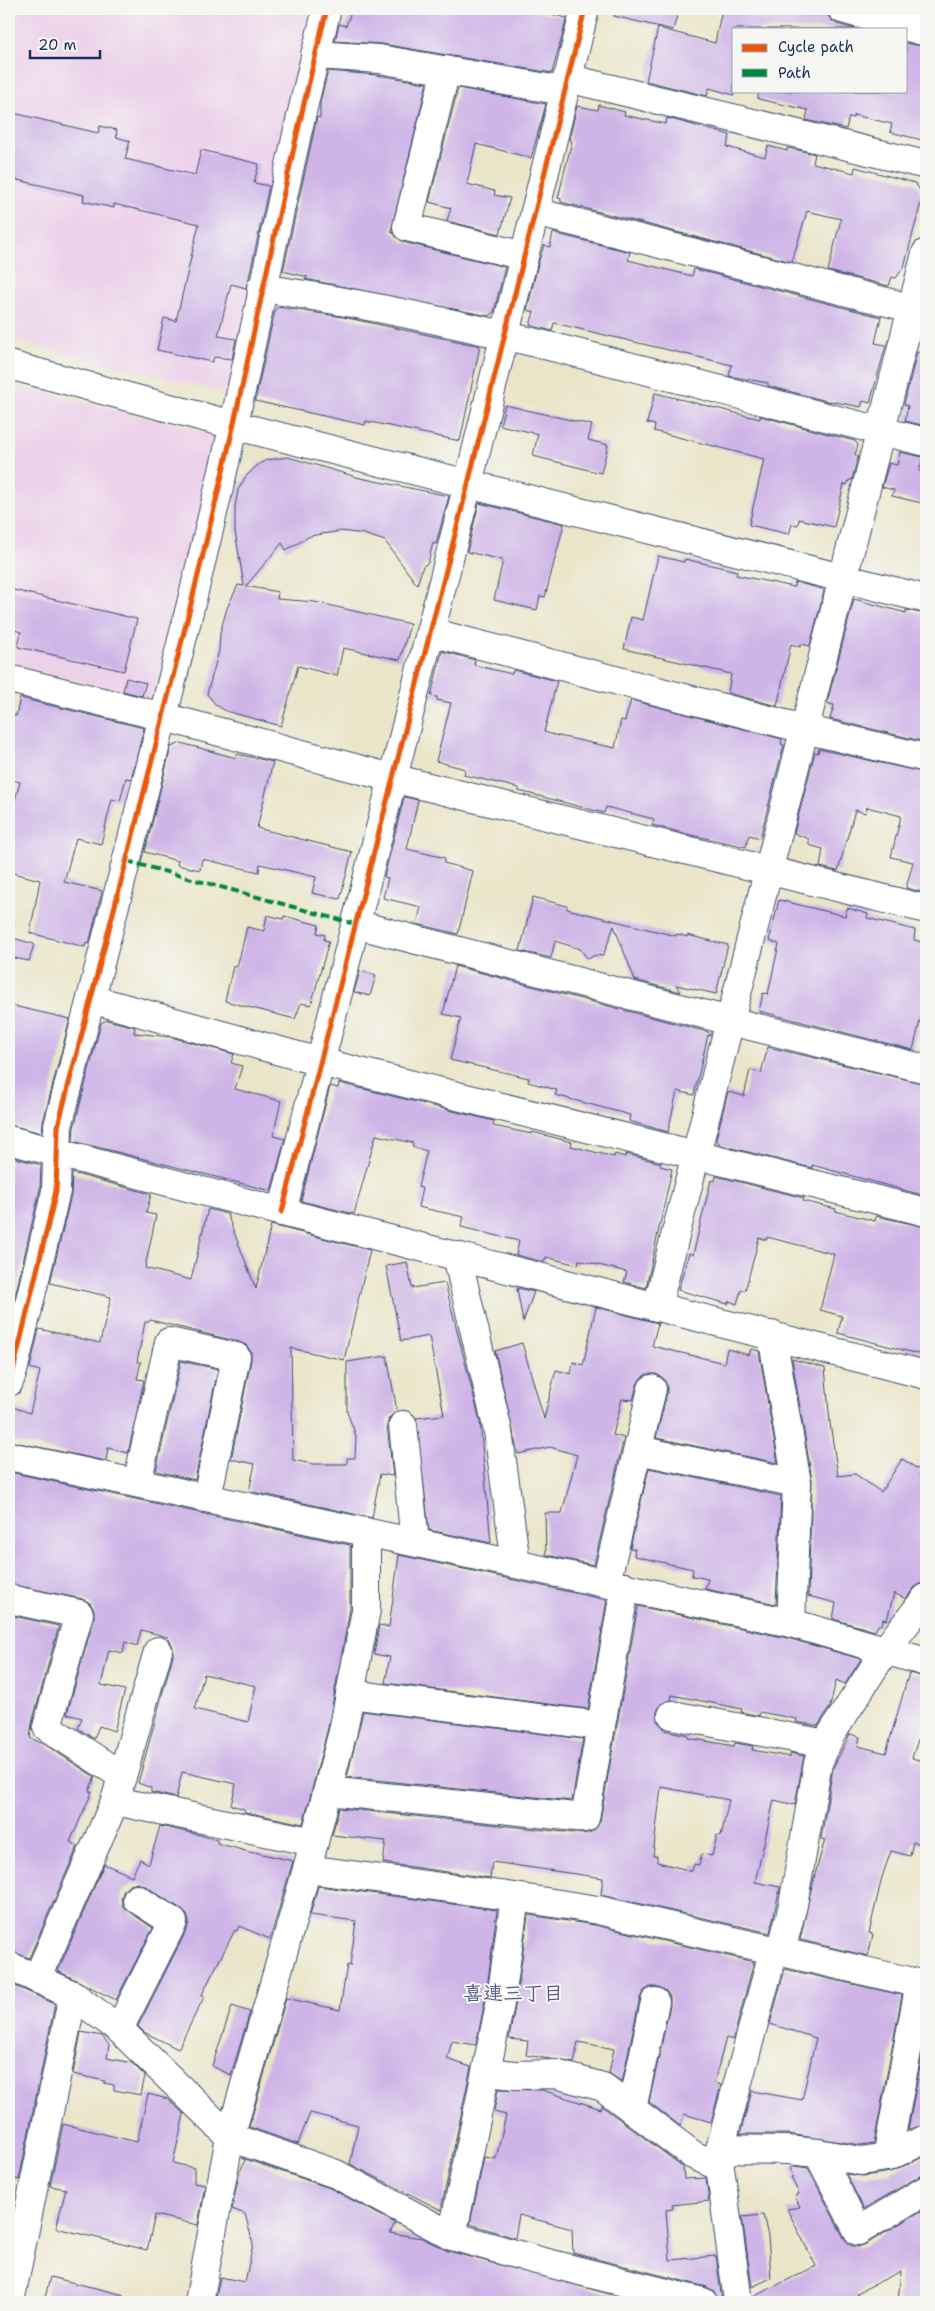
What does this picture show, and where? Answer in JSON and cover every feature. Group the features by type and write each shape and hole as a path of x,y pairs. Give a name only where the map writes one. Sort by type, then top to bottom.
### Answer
{"street":[{"path":"10,1374 56,1191 58,1126 164,717 233,425 315,55 328,9"},
{"path":"282,1212 468,484 585,9"},
{"path":"842,9 926,32"},
{"path":"315,55 379,59 446,70 566,85 926,165"},
{"path":"446,70 407,227 524,256"},
{"path":"534,212 919,311"},
{"path":"657,1307 880,431 919,311 926,253"},
{"path":"262,288 344,300 505,335 926,442"},
{"path":"9,365 233,425 926,599"},
{"path":"430,632 804,729 926,758"},
{"path":"9,679 164,717 392,778 926,910"},
{"path":"355,924 730,1021 926,1069"},
{"path":"91,999 320,1062 695,1157 926,1212"},
{"path":"9,1140 282,1212 926,1375"},
{"path":"457,1256 498,1431 516,1564"},
{"path":"772,1335 797,1483 792,1623"},
{"path":"137,1483 169,1342 236,1357 207,1498"},
{"path":"328,1791 585,1818 601,1726 616,1585 638,1450 652,1389"},
{"path":"403,1424 415,1542"},
{"path":"638,1450 797,1483"},
{"path":"9,1456 792,1623 926,1662"},
{"path":"199,2302 230,2137 307,1869 328,1791 350,1694 366,1610 366,1532"},
{"path":"9,1598 79,1614 47,1727 118,1788 314,1842"},
{"path":"738,2302 720,2158 778,1950 793,1905 818,1763 830,1736 886,1649 926,1598"},
{"path":"37,1979 118,1788 158,1651"},
{"path":"350,1694 601,1726"},
{"path":"672,1715 826,1744"},
{"path":"307,1869 598,1910 923,1984 887,2157"},
{"path":"452,2236 501,1999 515,1897"},
{"path":"119,2029 174,1922 137,1900"},
{"path":"9,1966 73,1995 119,2029 230,2137 336,2174 452,2236 536,2260 702,2302"},
{"path":"10,2302 73,1995"},
{"path":"632,2109 655,2002"},
{"path":"487,2072 556,2074 603,2087 693,2155 720,2158 787,2150 818,2153 861,2161 887,2157 926,2139"},
{"path":"818,2153 858,2231 926,2190"}],"shaded area":[{"path":"9,9 319,9 230,394 9,339"},
{"path":"9,384 212,434 218,445 156,692 145,698 9,663"}],"building":[{"path":"352,9 528,9 567,18 552,73 382,44 335,41 339,24 346,26"},
{"path":"615,9 679,9 673,30 614,16"},
{"path":"722,9 778,9 807,15 809,9 827,14 837,24 851,28 732,28 732,92 734,92 734,95 709,88 707,96 646,81 658,28 715,43"},
{"path":"900,9 926,9 926,16"},
{"path":"908,43 926,47 926,141 890,132 892,124 854,115 853,118 849,117 846,129 806,120 808,110 758,99 758,92 908,92"},
{"path":"328,71 377,75 427,83 391,231 403,242 505,267 494,312 488,316 305,279 308,277 283,271 317,117 320,118 320,102"},
{"path":"458,88 546,104 531,158 476,144 467,184 495,191 494,195 510,198 500,234 447,221 451,208 429,202"},
{"path":"599,105 625,112 624,115 666,124 667,118 730,135 727,147 765,157 768,146 787,151 787,148 815,154 813,163 854,173 855,167 915,183 923,195 904,267 896,278 892,277 889,286 828,271 841,219 807,211 792,262 561,202 561,199 558,198 572,141 569,140 577,106 598,110"},
{"path":"9,112 98,133 100,126 117,130 116,137 130,141 125,159 195,175 201,150 259,164 254,183 269,186 249,278 246,288 231,284 218,336 236,339 232,359 214,357 212,362 157,350 164,318 176,321 199,224 114,204 114,208 83,201 84,195 9,178"},
{"path":"553,233 630,252 628,260 692,276 694,269 881,317 875,343 886,345 870,403 863,401 861,407 831,402 768,386 768,383 729,376 732,365 554,323 552,331 530,325 534,312 527,310 538,264 544,245 550,247"},
{"path":"278,307 343,317 480,346 460,441 366,421 365,425 255,401 275,310"},
{"path":"917,352 926,354 926,426 905,421 908,406 904,404"},
{"path":"655,393 760,419 760,416 855,441 858,445 855,455 858,456 852,480 849,480 847,485 844,484 834,527 799,519 798,525 792,524 789,534 749,525 764,459 654,431 655,425 647,423"},
{"path":"505,405 592,425 588,440 608,445 601,473 533,456 538,434 500,425"},
{"path":"900,452 923,457 919,471 926,472 926,504 892,496 894,490 882,487 889,463 897,465"},
{"path":"288,457 360,478 449,496 436,544 433,543 428,563 423,566 417,585 385,541 364,534 341,531 310,536 286,550 282,543 246,586 278,592 277,599 315,602 410,624 400,660 343,648 337,676 298,666 281,726 226,711 216,705 207,694 219,651 220,633 227,608 238,585 244,586 235,531 235,507 238,490 246,476 259,464 267,460"},
{"path":"479,503 564,524 545,597 540,596 537,610 494,600 503,560 467,552"},
{"path":"658,556 684,562 685,559 737,571 736,575 794,587 795,582 824,591 810,646 801,644 800,647 791,644 777,706 728,693 731,674 624,649 631,617 643,620"},
{"path":"9,589 137,619 124,671 18,647 21,632 9,628"},
{"path":"854,599 906,613 906,610 926,614 926,742 830,719 834,705 827,703"},
{"path":"442,651 475,660 474,665 512,674 513,670 557,681 544,732 554,735 615,748 621,720 625,721 631,700 782,739 781,744 784,745 760,838 749,835 746,847 691,835 652,825 654,819 606,807 604,813 519,791 519,788 464,775 465,769 436,761 451,703 437,700 437,697 431,696"},
{"path":"126,678 146,683 142,696 123,691"},
{"path":"20,698 144,728 131,779 126,778 120,801 112,799 101,844 76,838 64,882 102,891 89,944 86,943 85,947 30,933 40,880 9,872 9,823 20,782 9,779 9,714 16,716"},
{"path":"181,743 236,758 237,754 273,762 257,828 352,852 340,899 312,893 316,877 260,864 259,872 202,859 200,870 177,865 178,861 145,852 171,747"},
{"path":"819,749 926,773 926,813 921,833 926,834 926,893 906,888 913,862 891,857 901,816 867,807 865,813 855,810 838,871 820,867 823,849 809,845 809,839 794,833 815,752 818,753"},
{"path":"404,797 418,800 407,849 445,858 444,863 473,871 458,934 417,924 421,907 383,898 388,878 384,877"},
{"path":"533,897 567,906 567,909 676,936 677,934 687,937 687,935 728,945 716,994 676,985 681,992 635,980 614,926 603,956 595,955 588,959 580,949 555,941 551,958 520,951"},
{"path":"779,900 845,916 847,908 868,914 867,918 915,930 914,940 926,943 926,997 913,1050 759,1011 763,993 768,994 779,944 769,941"},
{"path":"267,915 283,919 284,916 319,925 317,933 325,935 324,940 329,941 311,1005 301,1003 295,1019 225,1001 233,966 237,967 247,927 264,931"},
{"path":"9,937 34,944 29,961 9,957"},
{"path":"455,966 708,1032 710,1036 708,1035 694,1095 677,1091 668,1132 629,1121 630,1115 555,1095 557,1090 528,1082 529,1078 450,1060 461,1018 443,1014"},
{"path":"360,971 376,975 370,996 354,992"},
{"path":"9,1005 70,1019 43,1122 42,1133 9,1125"},
{"path":"107,1020 135,1027 134,1033 171,1037 234,1054 231,1063 242,1066 235,1089 281,1101 273,1136 285,1139 271,1191 73,1141 74,1128 101,1023"},
{"path":"768,1047 926,1084 926,1196 812,1165 812,1168 720,1145 716,1139 728,1092 744,1096 750,1070 761,1073"},
{"path":"339,1083 494,1121 493,1126 532,1134 532,1132 572,1142 571,1146 614,1157 615,1154 625,1157 626,1154 661,1163 660,1166 672,1169 646,1288 624,1282 627,1272 579,1260 578,1265 546,1257 544,1262 516,1255 519,1241 461,1227 464,1217 418,1207 422,1188 418,1187 427,1151 412,1147 413,1143 376,1135 354,1214 301,1201 330,1086 338,1088"},
{"path":"9,1156 41,1165 40,1189 9,1322"},
{"path":"72,1173 151,1194 146,1213 156,1215 145,1268 191,1280 208,1209 227,1214 256,1289 271,1225 370,1250 344,1360 291,1348 293,1460 313,1464 347,1464 347,1458 355,1458 356,1436 347,1412 347,1362 387,1356 397,1411 389,1418 387,1426 393,1476 380,1474 372,1518 249,1491 255,1464 231,1459 251,1352 246,1345 239,1342 150,1320 145,1322 137,1362 141,1362 137,1379 144,1380 128,1453 108,1448 106,1461 9,1441 9,1421 13,1407 30,1413 40,1371 30,1368 39,1329 100,1343 111,1297 50,1283 71,1195"},
{"path":"716,1176 804,1198 803,1201 875,1221 876,1216 926,1227 926,1356 838,1333 842,1316 820,1310 834,1254 767,1237 767,1240 759,1238 745,1291 741,1290 737,1304 729,1301 728,1304 678,1290 689,1253 693,1255 711,1180 715,1181"},
{"path":"407,1262 412,1288 445,1283 480,1421 491,1543 429,1530 416,1418 444,1415 429,1336 401,1341 386,1266"},
{"path":"517,1288 534,1292 523,1322"},
{"path":"596,1307 658,1323 652,1346 724,1363 727,1349 749,1355 751,1349 759,1351 778,1463 656,1438 667,1393 667,1385 663,1378 656,1374 647,1374 641,1378 637,1385 633,1400 622,1399 613,1435 624,1438 594,1565 546,1555 545,1513 562,1513 577,1455 550,1447 518,1454 495,1351 522,1343 544,1419 556,1370 571,1374 573,1362 583,1365"},
{"path":"792,1359 825,1368 830,1423 838,1476 855,1474 881,1492 902,1459 921,1471 919,1475 926,1480 926,1583 914,1588 906,1599 894,1593 887,1620 883,1619 882,1625 878,1625 875,1631 833,1619 836,1603 808,1596 812,1480"},
{"path":"181,1361 218,1369 195,1480 156,1471"},
{"path":"649,1468 781,1496 776,1604 705,1589 708,1579 692,1576 693,1569 634,1556 635,1549 630,1548"},
{"path":"9,1472 350,1545 350,1609 328,1728 303,1824 245,1812 244,1809 231,1805 236,1784 182,1772 176,1798 151,1792 151,1788 138,1783 173,1655 173,1647 168,1637 141,1630 137,1646 125,1642 123,1653 109,1650 101,1685 125,1690 114,1731 99,1726 94,1739 78,1728 82,1718 67,1714 94,1618 94,1610 90,1603 82,1599 9,1584","holes":["204,1674 256,1686 248,1722 195,1709"]},
{"path":"399,1555 607,1600 588,1709 385,1683 390,1657 374,1654 379,1625 389,1627"},
{"path":"638,1606 787,1638 861,1659 845,1684 836,1680 830,1707 818,1726 796,1722 797,1719 760,1712 759,1716 741,1712 742,1709 672,1695 671,1700 661,1704 657,1712 657,1721 664,1730 688,1735 688,1738 734,1746 735,1743 753,1746 752,1750 790,1757 790,1753 804,1756 795,1805 774,1800 755,1882 780,1887 770,1933 601,1895 603,1878 492,1862 490,1878 383,1863 386,1841 332,1835 339,1808 583,1834 591,1832 600,1821","holes":["661,1787 729,1800 721,1836 717,1835 712,1856 702,1854 699,1865 694,1864 692,1871 657,1862 657,1856 653,1856"]},
{"path":"9,1615 59,1626 32,1723 30,1738 44,1744 95,1777 89,1791 92,1792 70,1842 78,1846 29,1958 9,1951"},
{"path":"909,1673 926,1677 926,1715 912,1758 926,1762 926,1845 913,1842 910,1856 891,1851 882,1877 869,1933 873,1934 868,1956 800,1940 812,1885 825,1840 821,1839 833,1768 850,1734 860,1737 858,1746 886,1753"},
{"path":"363,1711 583,1739 572,1801 347,1777"},
{"path":"160,1826 200,1835 217,1840 217,1843 253,1853 293,1861 270,1939 239,1926 237,1931 235,1930 201,1996 204,1997 178,2049 144,2032 138,2026 187,1929 189,1922 187,1915 181,1909 138,1883 130,1885 124,1890 121,1898 123,1907 153,1928 116,2000 58,1971 104,1864 132,1876 140,1859 149,1864"},
{"path":"318,1886 497,1910 486,1996 476,2045 452,2041 447,2059 471,2067 441,2210 350,2164 358,2125 310,2113 298,2144 249,2127 286,1998 340,2010 347,1965 350,1966 356,1921 310,1915"},
{"path":"528,1915 595,1925 754,1962 733,2040 726,2038 714,2083 721,2085 711,2122 684,2114 680,2126 649,2102 670,2005 670,1997 666,1991 659,1987 650,1987 644,1991 640,1998 622,2082 609,2073 614,2049 578,2042 574,2063 526,2055 528,2041 509,2039"},
{"path":"785,1969 902,1995 874,2143 861,2145 788,2134 740,2134 752,2091 802,2100 816,2038 770,2024"},
{"path":"9,1983 55,2004 19,2180 9,2177"},
{"path":"232,2006 250,2012 231,2075 212,2066"},
{"path":"81,2032 102,2036 109,2045 107,2058 132,2063 145,2076 141,2095 114,2090 114,2085 104,2083 105,2081 73,2074"},
{"path":"926,2034 926,2124 908,2130"},
{"path":"498,2089 542,2090 601,2109 602,2106 683,2167 684,2179 706,2178 709,2201 672,2205 673,2209 666,2210 670,2260 716,2256 722,2302 718,2302 714,2291 707,2287 573,2253 572,2229 519,2215 515,2238 470,2224 484,2157 496,2159 506,2115 494,2112"},
{"path":"148,2094 168,2099 184,2114 173,2163 194,2168 194,2183 205,2185 198,2225 155,2215 147,2250 56,2228 66,2189 50,2186 63,2124 137,2142"},
{"path":"926,2156 926,2174 864,2209 846,2174 863,2176 890,2172"},
{"path":"242,2158 330,2188 395,2223 390,2233 422,2238 448,2251 640,2302 215,2302 220,2277 245,2282 253,2244 245,2214 232,2209 239,2174 245,2160"},
{"path":"794,2166 808,2168 844,2238 850,2245 858,2247 866,2244 926,2208 926,2302 898,2302 901,2271 857,2293 859,2302 753,2302 753,2297 816,2266 787,2209 800,2207 795,2196 799,2194 791,2177 793,2176 790,2168"},
{"path":"763,2215 768,2236 771,2278 752,2287 742,2217"},
{"path":"50,2277 124,2295 123,2302 44,2302"}],"marked path":[{"path":"127,861 355,924"}],"cycle path":[{"path":"9,1382 56,1191 58,1126 207,538 240,398 300,120 327,9"},
{"path":"282,1212 468,484 585,9"}],"district":[{"name":"喜連三丁目","path":"513,1993"}]}
